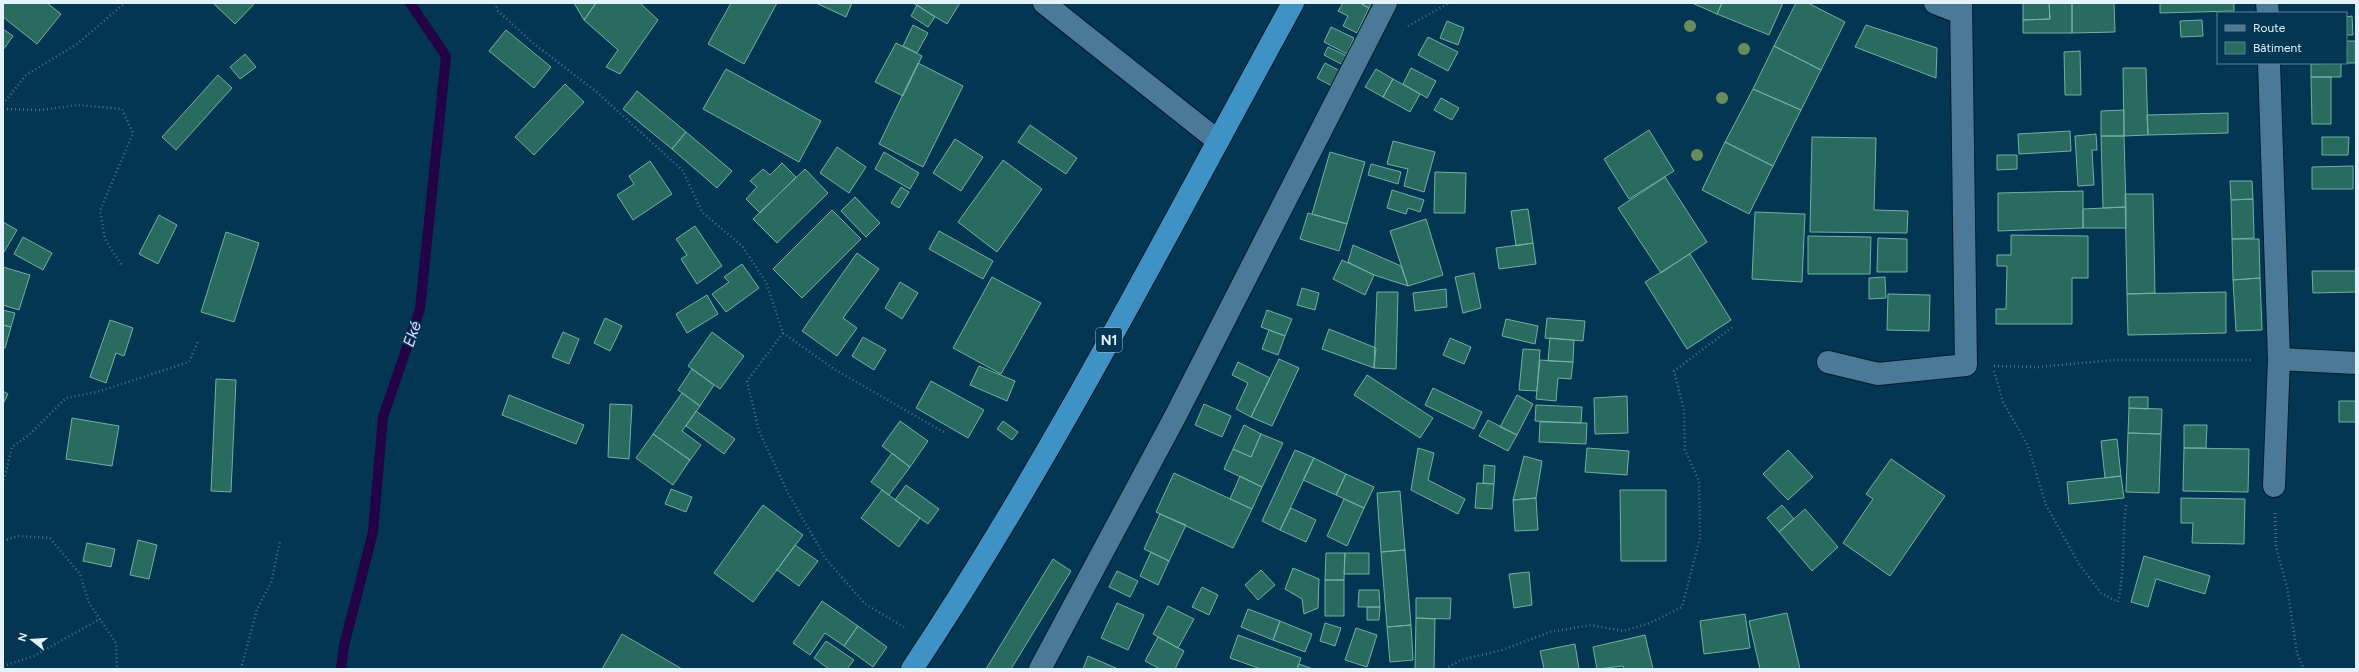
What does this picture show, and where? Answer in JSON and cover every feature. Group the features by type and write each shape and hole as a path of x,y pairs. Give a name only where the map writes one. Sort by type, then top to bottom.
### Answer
{"highway":[{"name":"N1","path":"912,669 1010,515 1094,368 1293,3"}],"street":[{"path":"1044,3 1218,141"},
{"path":"1040,669 1180,406 1386,3"},
{"path":"1828,362 1878,374 1966,365 1961,8 1934,3"},
{"path":"2269,64 2279,359 2274,486"},
{"path":"2279,359 2356,363"}],"path":[{"path":"3,104 26,75 77,44 125,3"},
{"path":"495,3 498,11 533,43 598,93 683,171 702,212 742,246 766,282 783,333 834,369 945,433"},
{"path":"3,109 41,110 78,105 122,109 133,133 100,211 105,239 122,266"},
{"path":"1445,669 1461,660 1502,650 1550,632 1591,625 1623,632 1650,624 1682,607 1700,538 1699,481 1684,450 1684,410 1674,371 1734,326"},
{"path":"783,333 747,381 758,431 788,494 826,559 865,604 930,641"},
{"path":"3,484 12,447 29,435 66,398 97,392 189,362 198,341"},
{"path":"2126,505 2122,536 2122,577 2118,602 2101,592 2079,564 2046,505 2028,446 2003,402 1997,376 1990,366 2038,367 2114,360 2279,359"},
{"path":"2274,486 2276,547 2287,587 2297,653 2304,669"},
{"path":"3,541 18,536 50,538 80,574 89,602 116,643 117,669"},
{"path":"241,669 257,609 271,582 280,541"},
{"path":"3,666 34,656 100,618"}],"building":[{"path":"3,3 47,3 61,14 37,44 3,17"},
{"path":"213,3 255,3 235,24"},
{"path":"574,3 596,3 584,20"},
{"path":"596,3 640,3 658,20 620,74 606,67 618,50 584,20"},
{"path":"731,3 777,3 744,64 708,44"},
{"path":"816,3 852,3 846,17"},
{"path":"913,3 960,3 947,24"},
{"path":"1343,3 1360,3 1369,8 1357,33 1343,26 1348,16 1338,11"},
{"path":"1360,3 1371,3 1369,8"},
{"path":"1692,3 1722,3 1717,14"},
{"path":"1722,3 1783,3 1769,35 1717,14"},
{"path":"1796,3 1808,3 1845,22 1821,70 1774,46"},
{"path":"2023,3 2049,3 2050,19 2023,20"},
{"path":"2049,3 2072,3 2072,33 2023,33 2023,20 2050,19"},
{"path":"2072,3 2114,3 2115,32 2072,33"},
{"path":"2160,3 2234,3 2234,11 2160,13"},
{"path":"917,5 935,17 928,27 911,16"},
{"path":"2352,16 2353,35 2347,35 2347,17"},
{"path":"2202,20 2203,36 2181,37 2180,21"},
{"path":"1447,21 1464,28 1458,45 1440,38"},
{"path":"913,25 928,33 917,53 903,46"},
{"path":"1866,25 1937,48 1936,78 1855,47"},
{"path":"1331,27 1354,38 1347,54 1324,42"},
{"path":"3,29 13,36 3,50"},
{"path":"506,30 551,67 534,88 489,51"},
{"path":"1428,37 1458,52 1448,71 1418,55"},
{"path":"2347,41 2356,41 2356,63 2347,63"},
{"path":"896,43 922,56 903,96 875,82"},
{"path":"1774,46 1821,70 1801,110 1753,89"},
{"path":"1328,47 1347,56 1343,65 1324,55"},
{"path":"2080,51 2081,95 2065,95 2064,52"},
{"path":"245,54 256,67 240,79 230,67"},
{"path":"918,63 963,86 923,167 879,144"},
{"path":"1325,63 1340,71 1332,86 1317,78"},
{"path":"2311,64 2341,64 2341,77 2311,77"},
{"path":"1411,68 1436,81 1427,98 1403,84"},
{"path":"2123,68 2146,68 2148,135 2124,136"},
{"path":"726,69 821,121 799,162 703,109"},
{"path":"1376,69 1393,79 1383,97 1365,87"},
{"path":"218,75 232,88 176,150 162,137"},
{"path":"2311,77 2331,77 2331,124 2312,124"},
{"path":"1393,79 1420,94 1410,112 1383,97"},
{"path":"565,84 584,102 534,155 515,137"},
{"path":"1753,89 1801,110 1773,166 1725,142"},
{"path":"637,91 686,132 672,149 623,109"},
{"path":"1441,98 1459,108 1452,120 1434,110"},
{"path":"2124,110 2124,136 2101,136 2101,111"},
{"path":"2228,113 2228,133 2148,135 2147,115"},
{"path":"1030,125 1077,158 1066,174 1018,142"},
{"path":"1649,130 1674,171 1629,199 1604,159"},
{"path":"2070,131 2071,151 2019,154 2018,134"},
{"path":"686,132 732,171 717,188 672,149"},
{"path":"2096,134 2097,150 2092,150 2094,185 2078,186 2075,136"},
{"path":"2101,136 2124,136 2126,207 2103,208"},
{"path":"1812,137 1876,138 1874,210 1908,211 1907,233 1810,232"},
{"path":"2322,137 2349,137 2348,155 2322,155"},
{"path":"955,139 983,157 961,191 933,173"},
{"path":"1393,141 1435,152 1424,192 1404,186 1408,169 1387,164"},
{"path":"1725,142 1773,166 1749,214 1702,190"},
{"path":"837,147 866,167 849,193 820,173"},
{"path":"884,152 919,173 910,189 875,169"},
{"path":"1330,152 1365,162 1347,224 1312,214"},
{"path":"1997,155 2017,155 2017,169 1997,170"},
{"path":"1003,160 1042,189 997,252 958,222"},
{"path":"650,161 672,194 633,220 617,195 634,184 629,176"},
{"path":"782,163 796,177 760,213 746,199 757,187 750,181 763,169 770,175"},
{"path":"1371,164 1401,172 1398,184 1368,175"},
{"path":"2353,166 2353,189 2312,189 2312,167"},
{"path":"805,169 828,193 777,243 753,219"},
{"path":"1435,172 1466,173 1465,213 1434,213"},
{"path":"1665,177 1707,242 1661,273 1618,208"},
{"path":"2230,181 2252,181 2253,199 2231,200"},
{"path":"901,187 909,192 899,208 891,203"},
{"path":"1392,190 1424,200 1420,212 1408,208 1406,214 1387,208"},
{"path":"2083,191 2083,228 1998,231 1998,193"},
{"path":"2125,194 2153,194 2155,293 2127,294"},
{"path":"855,197 880,223 866,237 841,211"},
{"path":"2253,199 2254,238 2232,239 2231,200"},
{"path":"2126,207 2126,228 2083,228 2083,209"},
{"path":"1528,209 1533,243 1516,246 1511,211"},
{"path":"832,210 861,239 802,298 773,269"},
{"path":"1755,212 1805,214 1802,282 1752,279"},
{"path":"1308,213 1347,224 1339,251 1300,239"},
{"path":"159,215 177,225 158,264 139,254"},
{"path":"1426,219 1443,275 1408,286 1390,231"},
{"path":"3,222 17,230 4,252 3,252"},
{"path":"695,226 722,266 697,284 681,259 687,255 676,239"},
{"path":"939,231 993,261 983,279 929,249"},
{"path":"226,232 259,243 234,322 201,312"},
{"path":"2011,235 2088,236 2088,278 2072,278 2072,324 1996,324 1996,309 2006,309 2007,266 1997,266 1997,255 2011,255"},
{"path":"1808,236 1871,237 1870,274 1808,274"},
{"path":"23,237 52,253 43,270 14,254"},
{"path":"1878,238 1907,239 1907,272 1877,272"},
{"path":"2232,239 2259,239 2260,278 2233,280"},
{"path":"1533,243 1536,264 1499,269 1496,248"},
{"path":"1353,245 1401,266 1408,286 1374,275 1348,262"},
{"path":"857,253 879,269 843,318 857,328 837,356 802,331"},
{"path":"1690,254 1731,320 1687,349 1645,282"},
{"path":"1342,260 1374,275 1365,295 1333,279"},
{"path":"742,264 759,288 726,312 712,294 729,282 724,277"},
{"path":"3,267 30,275 19,310 3,305"},
{"path":"2312,271 2356,271 2356,292 2313,293"},
{"path":"1474,273 1481,308 1463,313 1455,277"},
{"path":"992,277 1041,303 1001,374 953,348"},
{"path":"1885,277 1886,298 1869,299 1869,278"},
{"path":"2260,278 2262,330 2236,331 2233,280"},
{"path":"900,282 918,293 902,319 885,308"},
{"path":"1302,288 1319,293 1315,310 1297,305"},
{"path":"1446,289 1447,307 1415,311 1413,293"},
{"path":"1377,292 1398,292 1396,369 1374,368"},
{"path":"2226,292 2226,333 2128,335 2127,294"},
{"path":"1888,294 1930,295 1929,331 1887,330"},
{"path":"707,295 718,314 687,333 676,314"},
{"path":"3,310 15,313 11,327 3,325"},
{"path":"1267,310 1292,319 1285,336 1261,327"},
{"path":"605,318 622,326 610,351 594,343"},
{"path":"1547,318 1585,321 1583,341 1545,338"},
{"path":"1506,319 1538,326 1535,344 1502,336"},
{"path":"110,320 133,328 124,356 116,353 106,383 90,377"},
{"path":"3,325 11,327 5,348 3,348"},
{"path":"1329,329 1376,348 1374,368 1322,349"},
{"path":"1269,330 1285,336 1278,355 1262,349"},
{"path":"563,332 579,339 569,364 552,357"},
{"path":"712,332 744,356 720,389 688,366"},
{"path":"863,337 886,350 874,370 852,356"},
{"path":"1450,338 1471,347 1464,364 1443,355"},
{"path":"1550,338 1574,340 1573,362 1548,361"},
{"path":"1523,349 1540,350 1537,391 1519,390"},
{"path":"1279,359 1299,368 1272,426 1251,417"},
{"path":"1540,360 1573,362 1571,379 1558,378 1556,401 1536,399"},
{"path":"1238,362 1270,378 1251,417 1236,409 1248,383 1232,375"},
{"path":"979,366 1015,381 1007,401 970,385"},
{"path":"692,369 714,385 700,406 678,390"},
{"path":"1367,375 1433,418 1420,438 1354,395"},
{"path":"216,379 236,380 231,492 211,491"},
{"path":"931,381 984,410 968,438 916,408"},
{"path":"1433,388 1482,412 1474,429 1425,405"},
{"path":"3,391 8,394 3,404"},
{"path":"682,393 700,406 682,431 701,445 690,460 653,434"},
{"path":"509,395 584,425 576,444 502,415"},
{"path":"1517,395 1533,404 1517,435 1500,427"},
{"path":"1627,396 1628,433 1595,434 1594,398"},
{"path":"2129,397 2148,397 2148,409 2129,408"},
{"path":"2339,401 2356,401 2356,422 2339,422"},
{"path":"610,404 632,405 629,459 608,457"},
{"path":"1204,404 1231,416 1222,437 1195,425"},
{"path":"1536,405 1582,407 1581,423 1535,421"},
{"path":"2129,408 2162,409 2161,434 2128,433"},
{"path":"696,411 735,439 724,454 686,426"},
{"path":"72,418 119,426 112,466 66,459"},
{"path":"1488,420 1517,435 1508,451 1479,436"},
{"path":"900,421 928,441 910,467 882,446"},
{"path":"1003,421 1018,432 1012,440 997,429"},
{"path":"1540,422 1587,423 1586,444 1539,442"},
{"path":"1244,425 1261,434 1251,457 1233,449"},
{"path":"2184,425 2207,425 2206,448 2184,448"},
{"path":"2128,433 2161,434 2159,493 2126,492"},
{"path":"653,434 690,460 673,485 636,458"},
{"path":"1261,434 1283,443 1262,487 1224,469 1233,449 1251,457"},
{"path":"2117,439 2121,476 2105,478 2101,441"},
{"path":"1418,448 1434,453 1428,480 1465,499 1458,514 1411,490"},
{"path":"1587,448 1629,451 1627,475 1585,472"},
{"path":"2184,448 2249,449 2248,492 2183,491"},
{"path":"1295,450 1314,458 1280,530 1262,521"},
{"path":"1788,450 1813,477 1788,500 1763,474"},
{"path":"892,453 910,467 889,495 871,482"},
{"path":"1524,456 1542,461 1536,498 1513,500"},
{"path":"1314,458 1346,474 1336,495 1303,480"},
{"path":"1891,459 1945,496 1890,576 1843,543 1873,499 1866,494"},
{"path":"1484,465 1495,466 1494,484 1483,483"},
{"path":"1174,473 1252,509 1233,548 1156,512"},
{"path":"1346,474 1374,487 1364,508 1336,495"},
{"path":"1240,476 1262,487 1252,509 1230,499"},
{"path":"2121,476 2124,498 2069,504 2067,482"},
{"path":"1477,483 1494,484 1492,509 1475,508"},
{"path":"906,485 939,509 928,524 895,500"},
{"path":"671,489 692,497 686,512 665,504"},
{"path":"882,490 920,518 899,547 861,518"},
{"path":"1620,490 1666,490 1666,561 1621,561"},
{"path":"1400,491 1405,550 1381,552 1377,493"},
{"path":"1536,498 1538,530 1515,531 1513,500"},
{"path":"2181,498 2245,499 2244,544 2192,543 2193,523 2181,523"},
{"path":"1344,499 1364,508 1347,546 1327,536"},
{"path":"763,505 803,535 753,602 714,573"},
{"path":"1782,505 1794,519 1779,532 1767,518"},
{"path":"1291,508 1316,520 1306,542 1280,530"},
{"path":"1805,509 1838,547 1812,571 1779,532"},
{"path":"1160,514 1186,525 1169,561 1144,549"},
{"path":"138,540 157,545 149,579 130,575"},
{"path":"87,543 115,549 111,567 83,561"},
{"path":"795,545 818,561 799,586 777,570"},
{"path":"1405,550 1411,625 1387,627 1381,552"},
{"path":"1151,552 1169,561 1158,585 1140,576"},
{"path":"1326,553 1345,553 1344,580 1325,580"},
{"path":"1345,553 1369,553 1369,574 1344,574"},
{"path":"2144,556 2210,576 2205,594 2156,579 2148,607 2131,602"},
{"path":"1053,559 1071,571 1011,669 986,669"},
{"path":"1293,568 1319,579 1318,608 1304,614 1302,599 1285,589"},
{"path":"1261,570 1275,585 1258,600 1245,585"},
{"path":"1117,571 1138,581 1130,597 1109,587"},
{"path":"1529,572 1532,605 1514,608 1509,574"},
{"path":"1325,580 1344,580 1344,616 1325,616"},
{"path":"1202,587 1218,595 1209,615 1192,607"},
{"path":"1359,590 1379,590 1380,607 1358,607"},
{"path":"1416,598 1451,598 1450,619 1416,618"},
{"path":"822,601 858,626 844,646 825,633 810,655 793,643"},
{"path":"1117,603 1144,615 1128,650 1101,638"},
{"path":"1168,606 1194,619 1178,648 1153,634"},
{"path":"1367,607 1380,607 1379,620 1367,620"},
{"path":"1248,609 1280,621 1273,640 1241,627"},
{"path":"1787,613 1800,669 1760,669 1749,621"},
{"path":"1745,614 1750,648 1704,654 1700,621"},
{"path":"1416,618 1435,619 1434,669 1415,669"},
{"path":"1280,621 1312,634 1305,652 1273,640"},
{"path":"1325,623 1341,628 1335,646 1320,641"},
{"path":"1411,625 1413,660 1390,662 1387,627"},
{"path":"858,626 887,647 873,667 844,646"},
{"path":"1356,628 1377,635 1367,667 1345,660"},
{"path":"622,634 682,669 602,669"},
{"path":"1238,635 1301,658 1297,669 1261,669 1230,658"},
{"path":"1645,635 1653,669 1624,669 1623,666 1597,669 1593,647"},
{"path":"1158,637 1184,651 1175,669 1160,669 1145,661"},
{"path":"826,641 854,660 847,669 829,669 814,658"},
{"path":"1575,644 1579,669 1544,669 1540,651"},
{"path":"1088,656 1118,669 1083,669"},
{"path":"1299,664 1313,669 1297,669"}],"waterway":[{"name":"Eké","path":"341,669 344,646 373,532 383,417 420,309 446,56 410,3"}]}
